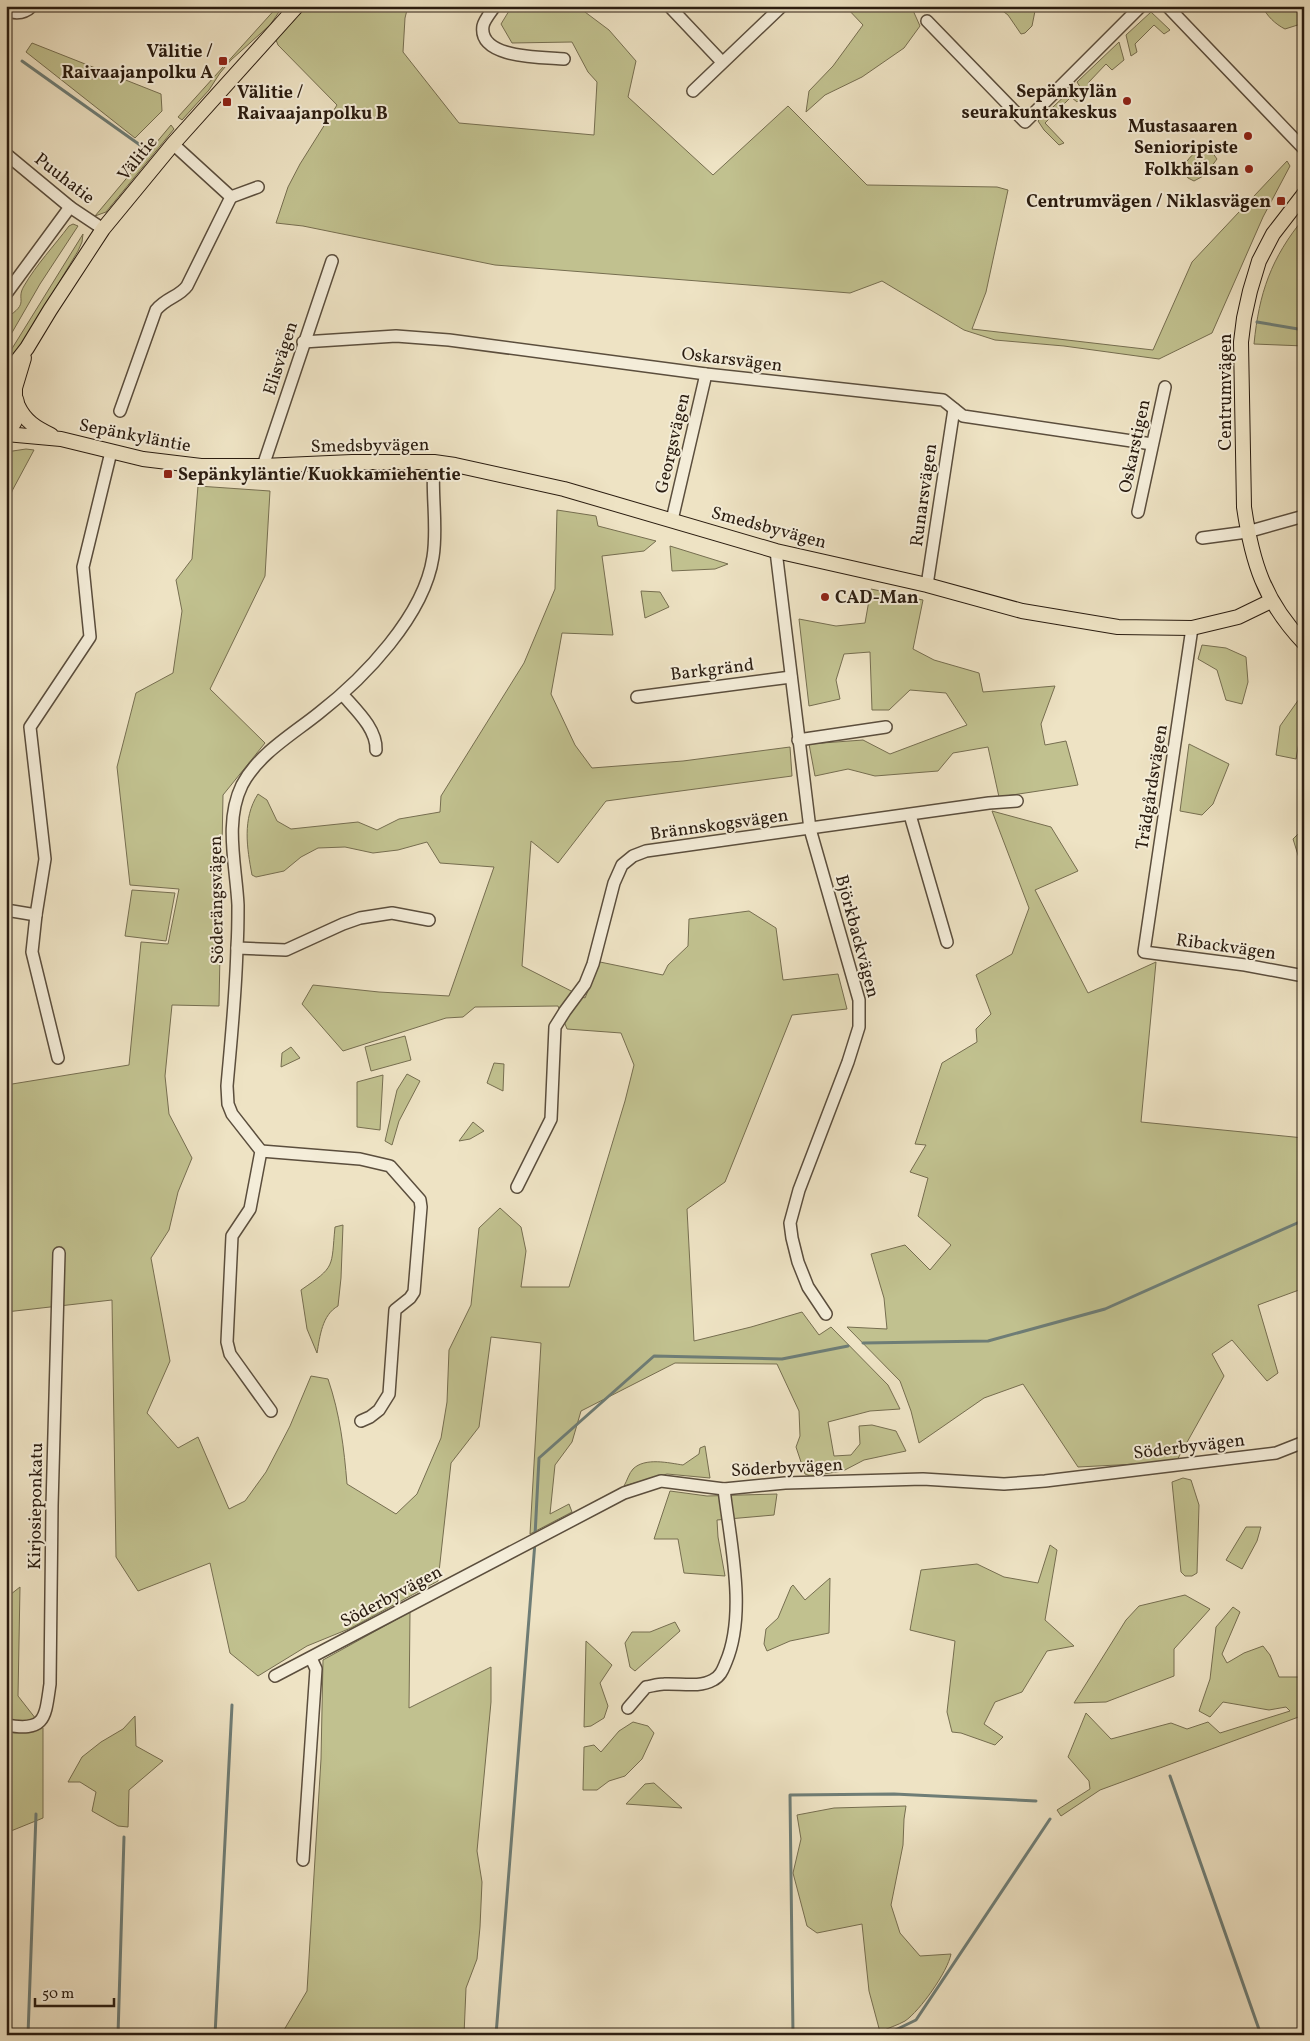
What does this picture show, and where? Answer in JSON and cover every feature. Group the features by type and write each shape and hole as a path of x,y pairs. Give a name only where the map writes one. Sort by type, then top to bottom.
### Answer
{"main road":[{"name":"Välitie","path":"6,375 27,348 103,229 173,144 297,6"},
{"name":"Centrumvägen","path":"1271,601 1257,568 1244,507 1241,351 1244,318 1259,261 1273,234 1304,194"},
{"name":"Välitie","path":"6,433 15,422 13,396 27,348"},
{"name":"Sepänkyläntie","path":"13,396 24,418 41,430 61,439"},
{"name":"Sepänkyläntie","path":"6,433 61,439 143,459 201,466"},
{"name":"Smedsbyvägen","path":"201,466 263,466 352,462 434,462 455,465 564,489 776,551 1022,610 1074,621 1118,627 1192,628 1238,617 1271,601"},
{"path":"1271,601 1293,632 1304,643"}],"street":[{"path":"8,6 12,12 18,13 28,10 32,6"},
{"path":"495,6 482,25 484,37 493,48 507,53 564,59"},
{"path":"669,6 722,62"},
{"path":"693,91 782,6"},
{"path":"927,21 1025,122 1142,6"},
{"path":"1167,6 1304,149"},
{"path":"173,144 232,198"},
{"name":"Puuhatie","path":"6,154 70,206 103,229"},
{"path":"120,411 156,310 163,301 182,293 187,286 232,198 258,187"},
{"path":"6,294 70,206"},
{"name":"Elisvägen","path":"263,466 332,260"},
{"name":"Oskarsvägen","path":"303,342 396,336 449,340 706,374 943,400 964,416 1152,444"},
{"name":"Georgsvägen","path":"672,520 706,374"},
{"name":"Oskarstigen","path":"1138,512 1165,387"},
{"name":"Runarsvägen","path":"928,586 954,409"},
{"path":"58,1058 32,952 45,859 30,727 90,637 83,567 111,452"},
{"name":"Söderängsvägen","path":"261,1151 232,1114 228,1104 227,1086 238,948 238,905 232,833 233,817 242,786 254,767 265,756 343,695 384,652 414,606 428,576 433,557 434,462"},
{"path":"1202,538 1248,532 1304,516"},
{"name":"Björkbackvägen","path":"776,551 810,829 860,1000 859,1027 848,1062 797,1196 790,1223 798,1262 808,1286 826,1314"},
{"name":"Trädgårdsvägen","path":"1144,952 1192,628"},
{"name":"Barkgränd","path":"638,697 791,677"},
{"path":"343,695 371,730 376,741 376,750"},
{"path":"798,740 886,727"},
{"name":"Brännskogsvägen","path":"517,1187 551,1119 556,1027 588,978 614,883 622,865 633,856 646,851 989,803 1017,801"},
{"path":"910,815 947,942"},
{"path":"6,910 36,915"},
{"path":"238,948 286,950 360,918 392,913 429,920"},
{"name":"Ribackvägen","path":"1144,952 1245,965 1304,976"},
{"path":"271,1411 230,1354 227,1342 232,1236 250,1209 261,1151 360,1159 390,1166 420,1200 421,1208 414,1292 410,1298 395,1310 389,1394 379,1410 361,1421"},
{"name":"Kirjosieponkatu","path":"6,1725 31,1728 37,1724 46,1713 50,1684 52,1506 59,1253"},
{"name":"Söderbyvägen","path":"275,1676 624,1493 661,1481 724,1489 785,1483 923,1479 1004,1484 1045,1481 1276,1453 1304,1442"},
{"path":"628,1708 646,1687 663,1684 703,1684 714,1680 720,1675 729,1654 736,1616 736,1592 724,1489"},
{"path":"303,1860 316,1669 311,1658"}],"green space":[{"path":"278,6 283,6 270,25 231,60 209,90 182,120 178,117"},
{"path":"307,6 408,6 405,18 403,52 459,123 594,135 597,82 588,72 572,42 512,43 501,24 512,6 577,6 609,30 636,61 628,97 713,175 788,106 867,185 997,187 1008,190 986,292 972,329 1153,350 1192,262 1287,161 1290,166 1263,217 1212,333 1159,359 1064,346 995,340 964,330 882,281 850,293 495,265 303,226 276,223 288,187 337,105 278,45 276,40"},
{"path":"845,6 911,6 920,26 904,48 862,77 825,95 806,112 809,91 833,66 863,25"},
{"path":"996,6 1036,6 1032,26 1025,33 1021,34 1008,15"},
{"path":"1262,6 1304,6 1304,23 1285,29 1266,13"},
{"path":"1151,12 1170,30 1164,34 1154,25 1135,44 1137,52 1131,56 1126,35"},
{"path":"1119,42 1124,60 1112,70 1106,64 1088,83 1093,90 1082,90 1077,82"},
{"path":"32,43 161,94 162,111 135,138 26,52"},
{"path":"1070,91 1079,100 1077,102 1071,97 1045,123 1064,143 1059,145 1038,121"},
{"path":"171,125 174,129 106,212 95,216"},
{"path":"1204,148 1212,152 1217,159 1205,175 1194,181 1188,178 1182,168 1194,153"},
{"path":"1304,218 1304,346 1254,344 1259,308 1268,277 1283,247"},
{"path":"73,224 78,226 40,284 6,343 6,318 14,313 20,305 24,286 45,256 69,226"},
{"path":"83,234 78,251 8,367 6,361 8,355"},
{"path":"26,449 34,450 12,491 6,514 6,452"},
{"path":"198,486 270,491 265,576 210,689 265,743 223,795 219,1006 172,1005 165,1076 169,1114 192,1158 178,1192 169,1230 151,1258 170,1361 147,1413 178,1448 198,1437 229,1509 245,1501 266,1472 290,1426 311,1376 328,1379 341,1431 347,1484 396,1514 417,1494 441,1438 447,1402 449,1350 471,1305 479,1228 500,1208 521,1227 526,1251 521,1287 569,1287 634,1065 621,1033 567,1029 558,1006 475,1007 463,1017 446,1018 343,1051 302,1004 313,985 379,992 449,996 494,867 440,863 427,842 398,850 373,853 345,847 318,848 301,857 284,871 256,877 252,875 247,834 250,813 258,794 267,800 277,821 291,829 358,822 377,830 399,819 440,812 441,796 524,663 555,589 557,510 596,516 598,526 656,541 644,551 602,556 613,635 562,633 551,694 575,745 592,768 683,761 790,747 792,776 606,801 558,863 531,841 522,966 585,998 600,962 663,975 668,965 688,946 689,919 749,911 776,928 783,980 838,974 847,1009 792,1015 725,1182 687,1209 694,1341 802,1312 819,1335 831,1327 888,1385 900,1409 870,1411 828,1422 834,1456 851,1455 860,1444 859,1426 872,1425 896,1431 906,1451 864,1460 843,1471 810,1476 805,1474 796,1447 800,1436 799,1411 777,1364 675,1363 581,1411 572,1442 555,1465 550,1514 569,1504 572,1512 530,1534 541,1343 491,1337 479,1427 451,1463 438,1581 351,1628 307,1646 258,1676 230,1653 210,1563 138,1591 116,1557 112,1300 6,1312 6,1085 129,1065 141,942 168,944 179,889 130,885 117,767 136,693 173,673 182,611 176,580 192,559"},
{"path":"670,546 728,564 715,569 672,571"},
{"path":"871,589 923,600 913,649 934,660 979,673 983,692 1055,686 1041,724 1045,745 1066,741 1078,785 999,797 988,747 953,753 938,771 875,776 848,769 815,776 809,744 863,740 890,754 967,725 946,693 910,690 889,710 872,710 870,652 844,654 836,680 840,699 809,706 799,619 836,626 865,623"},
{"path":"641,591 660,592 669,607 645,618"},
{"path":"1202,645 1226,648 1246,657 1248,682 1242,704 1226,700 1217,670 1198,659"},
{"path":"1304,692 1304,714 1296,759 1276,755 1280,726"},
{"path":"1189,744 1229,764 1213,804 1202,815 1180,811"},
{"path":"992,811 1051,827 1078,871 1035,890 1088,993 1156,962 1141,1122 1304,1138 1304,1306 1299,1290 1258,1305 1278,1373 1267,1381 1232,1340 1212,1354 1224,1376 1176,1462 1078,1467 1023,1384 984,1398 919,1443 911,1411 900,1381 847,1327 887,1329 884,1298 871,1254 905,1245 930,1270 951,1245 918,1216 928,1178 910,1172 926,1145 915,1144 942,1063 977,1042 976,1029 991,1014 976,975 1012,954 1029,908"},
{"path":"1304,828 1304,874 1293,839"},
{"path":"132,890 175,893 166,941 125,936"},
{"path":"405,1036 411,1060 371,1071 365,1047"},
{"path":"291,1047 300,1058 281,1067 282,1053"},
{"path":"494,1063 504,1064 503,1091 487,1083"},
{"path":"407,1074 420,1081 399,1121 392,1145 385,1141 397,1090"},
{"path":"383,1075 380,1130 357,1127 357,1082"},
{"path":"473,1122 484,1131 470,1139 459,1141"},
{"path":"343,1225 338,1306 325,1320 317,1353 307,1329 301,1290 321,1276 330,1265 335,1227"},
{"path":"705,1446 710,1478 667,1474 624,1486 633,1469 638,1465 650,1462 664,1462 683,1465 699,1454 700,1448"},
{"path":"1183,1478 1191,1480 1199,1505 1197,1573 1192,1576 1185,1576 1181,1572 1172,1482"},
{"path":"670,1491 707,1496 777,1494 774,1515 717,1520 725,1576 684,1573 678,1539 654,1539"},
{"path":"1246,1527 1261,1527 1257,1541 1242,1569 1226,1560"},
{"path":"1050,1545 1057,1550 1045,1620 1074,1646 1047,1651 1022,1692 995,1702 984,1724 1003,1737 995,1745 961,1733 952,1732 947,1712 955,1641 910,1630 921,1570 977,1564 1004,1577 1038,1583"},
{"path":"830,1578 829,1633 790,1641 767,1651 764,1644 766,1629 778,1618 791,1587 793,1585 805,1600"},
{"path":"20,1587 18,1696 43,1728 43,1818 6,1833 6,1598"},
{"path":"1185,1595 1210,1609 1174,1649 1174,1676 1106,1702 1074,1703 1126,1620 1139,1606"},
{"path":"1233,1607 1240,1612 1222,1654 1227,1663 1244,1653 1263,1646 1270,1655 1279,1677 1304,1677 1304,1715 1100,1790 1061,1816 1057,1810 1090,1789 1089,1781 1068,1757 1086,1713 1111,1739 1171,1723 1187,1729 1208,1722 1220,1733 1290,1711 1286,1707 1269,1710 1223,1702 1210,1717 1199,1711 1210,1679 1216,1627"},
{"path":"410,1612 409,1708 491,1667 491,1702 477,1851 482,1882 480,1927 477,1959 466,1988 464,2035 281,2035 307,1991 321,1759 323,1660"},
{"path":"675,1622 680,1631 635,1671 630,1667 625,1643 632,1632 650,1632"},
{"path":"586,1641 612,1665 600,1683 608,1706 604,1718 591,1726 584,1727"},
{"path":"135,1716 136,1746 163,1761 129,1790 128,1827 118,1826 92,1811 96,1792 80,1782 68,1782 82,1757 101,1742 123,1729"},
{"path":"633,1722 648,1726 654,1733 642,1759 625,1776 609,1781 597,1790 583,1790 584,1747 594,1745 601,1752 619,1731"},
{"path":"654,1783 682,1808 626,1804 645,1784"},
{"path":"906,1806 903,1845 891,1905 900,1933 920,1956 951,1954 939,1980 918,2009 905,2021 880,2032 869,1991 862,1924 817,1933 807,1926 793,1873 801,1839 797,1815 834,1808"}],"waterway":[{"path":"6,49 10,52"},
{"path":"22,61 140,145"},
{"path":"1257,322 1304,330"},
{"path":"863,1343 988,1341 1105,1309 1304,1220"},
{"path":"535,1536 539,1458 654,1356 782,1359 848,1346"},
{"path":"496,2035 535,1542"},
{"path":"215,2035 232,1705"},
{"path":"1170,1776 1261,2035"},
{"path":"793,2035 790,1795 894,1794 1036,1801"},
{"path":"28,2035 36,1814"},
{"path":"885,2035 916,2020 1050,1819"},
{"path":"118,2035 124,1837"}],"place":[{"name":"Välitie / Raivaajanpolku A","path":"223,61"},
{"name":"Sepänkylän seurakuntakeskus","path":"1127,101"},
{"name":"Välitie / Raivaajanpolku B","path":"227,102"},
{"name":"Mustasaaren Senioripiste","path":"1248,136"},
{"name":"Folkhälsan","path":"1249,169"},
{"name":"Centrumvägen / Niklasvägen","path":"1281,201"},
{"name":"Sepänkyläntie/Kuokkamiehentie","path":"168,474"},
{"name":"CAD-Man","path":"825,597"}]}
